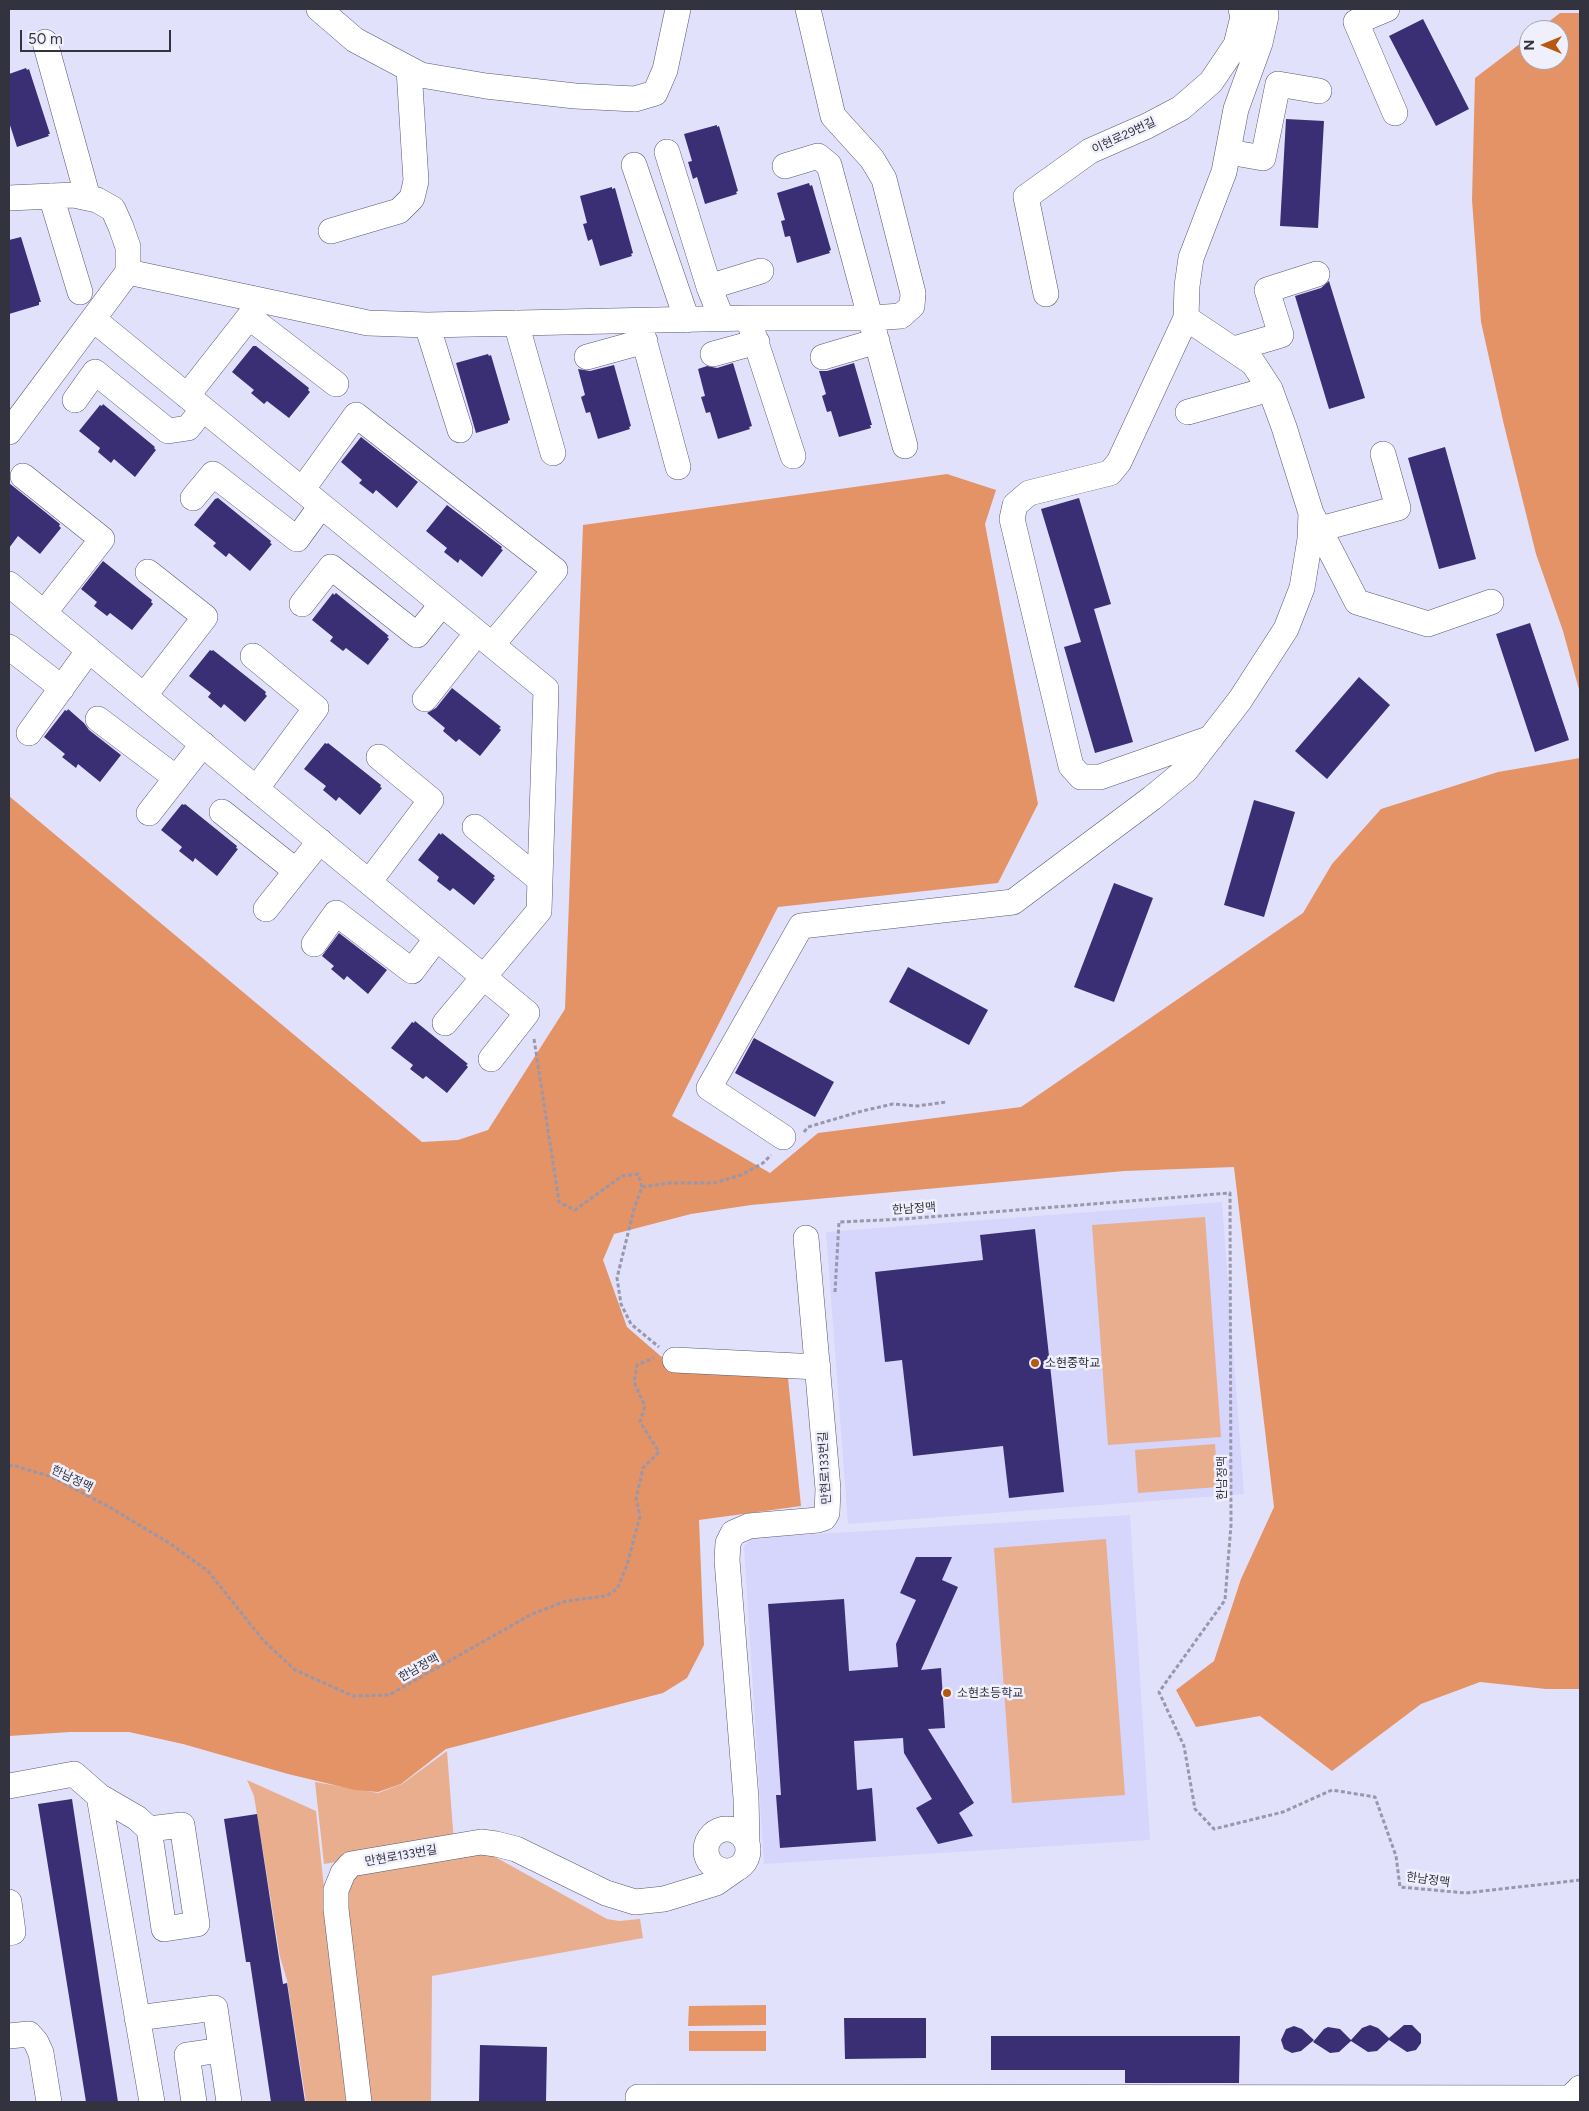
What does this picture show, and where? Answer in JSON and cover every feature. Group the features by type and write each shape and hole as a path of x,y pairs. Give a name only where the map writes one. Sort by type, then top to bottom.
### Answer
{"street":[{"path":"319,9 355,40 421,75 454,82 575,96 635,99 655,94 665,70 678,9"},
{"path":"808,9 833,116 872,159 884,180 913,293 912,306 900,316 823,357"},
{"name":"이현로29번길","path":"1046,294 1026,197 1090,151 1147,126 1181,108 1211,82 1236,45 1243,17 1241,9"},
{"path":"1210,738 1100,777 1082,777 1072,766 1012,519 1015,505 1029,493 1110,473 1119,462 1186,318 1187,286 1192,258 1224,172 1236,109 1260,43 1266,16 1265,9"},
{"path":"1387,9 1356,22 1396,114"},
{"path":"45,42 88,198"},
{"path":"331,231 399,211 412,198 416,181 409,69"},
{"path":"1229,152 1263,158 1278,84 1319,91"},
{"path":"667,152 709,287 722,319"},
{"path":"784,166 818,156 829,165 905,446"},
{"path":"634,165 686,320"},
{"path":"9,198 74,195 97,200 113,209 128,247 128,272 9,432"},
{"path":"51,196 80,292"},
{"path":"709,287 761,271"},
{"path":"128,272 368,323 516,323 642,331"},
{"path":"1234,349 1281,335 1267,290 1317,274"},
{"path":"75,400 95,372 168,431 188,428 195,403 250,317 336,384"},
{"path":"587,357 642,331 686,320 748,318 874,330"},
{"path":"748,318 793,456"},
{"path":"1186,318 1253,363 1270,389 1315,521 1357,602 1428,624 1491,602"},
{"path":"93,319 546,689 539,912 445,1023"},
{"path":"516,323 553,453"},
{"path":"427,324 460,430"},
{"path":"642,331 678,467"},
{"path":"713,354 757,342"},
{"path":"1188,412 1270,389"},
{"path":"302,490 356,415 555,570 425,699"},
{"path":"1315,521 1398,508 1383,454"},
{"path":"193,498 213,474 297,539 321,506"},
{"path":"23,476 102,539 44,613"},
{"path":"783,1137 709,1088 801,926 1013,902 1152,798 1186,770 1240,700 1286,629 1302,588 1315,521"},
{"path":"302,604 331,566 417,635 442,604"},
{"path":"144,696 205,617 148,572"},
{"path":"1304,575 1343,574"},
{"path":"9,584 527,1013 491,1059"},
{"path":"9,647 62,688"},
{"path":"29,733 89,650"},
{"path":"253,656 316,708 256,789"},
{"path":"98,719 176,778"},
{"path":"150,813 203,744"},
{"path":"368,882 431,800 379,756"},
{"path":"222,812 296,871"},
{"path":"475,827 540,880"},
{"path":"266,908 320,841"},
{"path":"314,944 336,913 412,971 437,938"},
{"name":"만현로133번길","path":"359,2102 336,1909 336,1890 343,1873 352,1864 481,1842 516,1849 623,1899 649,1902 716,1883 736,1869 746,1858 748,1851 746,1798 727,1560 728,1543 733,1533 749,1526 818,1520 824,1518 827,1512 828,1489 806,1238"},
{"path":"675,1360 818,1367"},
{"path":"9,1786 74,1774 99,1796 137,1818 149,1829"},
{"path":"99,1796 152,2102"},
{"path":"680,1894 695,1874 711,1839 746,1798"},
{"path":"711,1839 731,1828 738,1831 747,1843"},
{"path":"711,1839 709,1862 715,1867 728,1871 736,1869"},
{"path":"9,1902 13,1932 9,1933"},
{"path":"137,2018 215,2008 228,2102"},
{"path":"9,2036 29,2034 36,2042 41,2053 49,2102"},
{"path":"194,2102 187,2055 221,2050"},
{"path":"638,2102 638,2097 1108,2100 1574,2096"}],"path":[{"path":"527,1013 535,1044 560,1202 575,1210 622,1176 638,1174 642,1187 634,1209 617,1278 621,1304 631,1324 675,1360"},
{"name":"한남정맥","path":"834,1302 839,1222 904,1219 1230,1193 1231,1525 1225,1600 1159,1692 1184,1746 1195,1809 1214,1829 1283,1812 1332,1790 1375,1797 1396,1856 1400,1887 1466,1894 1580,1880"},
{"name":"한남정맥","path":"9,1467 12,1465 52,1477 111,1508 208,1571 263,1640 295,1670 353,1696 389,1695 532,1614 566,1601 606,1596 617,1589 627,1565 640,1516 636,1499 643,1468 660,1452 640,1422 645,1406 634,1382 637,1365 654,1358 675,1360"}],"shaded area":[{"path":"1560,13 1580,13 1580,693 1563,631 1536,554 1481,322 1472,200 1475,78 1519,45 1519,70 1569,70 1569,20 1551,20"},
{"path":"947,474 996,490 985,524 1038,804 998,883 778,907 672,1116 770,1173 818,1133 1021,1107 1303,913 1332,864 1381,809 1498,772 1580,758 1580,1689 1546,1689 1480,1682 1421,1704 1332,1771 1260,1716 1196,1727 1176,1690 1214,1661 1241,1579 1274,1507 1234,1167 1124,1171 751,1205 691,1214 614,1234 603,1260 627,1327 679,1372 788,1378 801,1506 699,1520 704,1645 687,1678 663,1693 446,1749 401,1784 378,1792 355,1790 288,1774 183,1744 129,1732 70,1732 9,1736 9,796 422,1142 458,1140 488,1130 565,1009 583,525"},
{"name":"소현중학교","path":"1222,1202 1244,1494 848,1524 826,1232"},
{"path":"1205,1217 1221,1437 1108,1445 1092,1225"},
{"path":"1215,1444 1218,1487 1138,1493 1135,1450"},
{"name":"소현초등학교","path":"1130,1515 1150,1840 764,1864 744,1546 752,1538"},
{"path":"1106,1539 1125,1795 1012,1803 994,1548"},
{"path":"447,1751 454,1843 324,1864 315,1782 378,1793 402,1784"},
{"path":"247,1780 316,1811 346,2102 306,2102 287,1980 280,1957 254,1796"},
{"path":"488,1853 607,1919 619,1921 640,1919 643,1938 432,1976 431,2102 362,2102 346,1874"},
{"path":"766,2005 766,2025 688,2026 689,2006"},
{"path":"689,2031 766,2031 766,2051 689,2051"}],"building":[{"path":"1423,19 1469,109 1436,126 1389,36"},
{"path":"26,68 27,70 29,69 50,134 17,147 9,122 9,74"},
{"path":"1286,119 1324,121 1318,228 1280,226"},
{"path":"717,125 717,127 719,126 738,191 736,192 737,194 705,204 697,177 693,179 688,162 692,161 684,134"},
{"path":"809,183 810,186 812,185 831,250 829,251 830,253 797,263 790,236 785,237 781,221 785,220 777,193"},
{"path":"612,187 612,189 615,188 633,253 631,254 632,256 600,266 592,239 588,241 583,224 587,223 580,196"},
{"path":"21,237 41,302 39,302 39,305 9,314 9,240"},
{"path":"1329,281 1365,398 1329,409 1295,296 1321,288"},
{"path":"253,346 256,346 309,388 310,392 289,418 267,401 264,404 251,393 254,390 232,372"},
{"path":"488,354 489,356 491,355 510,420 508,423 476,433 456,363"},
{"path":"733,363 752,426 749,427 750,429 718,439 710,412 706,413 701,397 705,396 698,369 707,366 717,368"},
{"path":"854,363 872,425 870,425 871,428 839,437 831,411 827,412 822,396 826,394 819,371 827,371"},
{"path":"614,365 631,426 629,427 630,429 598,439 590,412 586,413 581,397 585,395 578,369 590,371"},
{"path":"103,404 155,447 156,450 135,477 114,459 111,463 98,452 100,448 79,431 100,405 102,406"},
{"path":"361,437 418,482 397,508 376,490 373,494 359,483 362,480 341,462"},
{"path":"1445,447 1476,559 1439,569 1408,458"},
{"path":"9,483 60,524 61,528 40,554 18,536 9,548"},
{"path":"218,498 271,541 270,543 272,544 250,571 229,553 226,557 213,546 216,543 194,525 215,499"},
{"path":"1079,498 1111,604 1094,609 1133,742 1095,753 1064,647 1081,642 1041,509"},
{"path":"447,505 502,547 501,549 503,550 482,577 460,559 458,563 444,552 447,548 426,531"},
{"path":"103,561 152,600 153,604 132,630 110,613 107,616 94,606 97,602 81,589"},
{"path":"333,593 334,595 336,593 389,636 387,637 389,639 368,665 346,648 343,651 330,641 333,637 312,620"},
{"path":"1530,623 1569,740 1535,752 1496,634"},
{"path":"210,650 213,650 266,692 267,696 245,722 224,704 221,708 208,697 211,693 189,676"},
{"path":"1359,677 1390,705 1327,779 1295,751"},
{"path":"452,688 501,727 499,728 501,730 480,756 459,739 456,742 443,731 445,728 427,713 436,708"},
{"path":"68,709 89,730 121,755 100,782 78,764 76,768 62,757 65,754 44,737 65,710 67,711"},
{"path":"325,743 328,743 381,785 380,787 382,788 360,815 339,797 336,801 323,790 326,786 304,769"},
{"path":"1254,800 1295,812 1264,917 1224,905"},
{"path":"182,804 185,804 237,846 236,848 238,849 217,876 195,858 193,862 179,851 182,847 161,830"},
{"path":"439,833 441,835 442,833 495,876 493,878 495,879 474,905 453,888 450,891 437,881 439,877 418,860"},
{"path":"1114,883 1153,898 1114,1002 1074,987"},
{"path":"339,933 387,970 368,994 347,976 344,980 331,969 334,966 322,956"},
{"path":"908,967 988,1010 969,1045 889,1002"},
{"path":"415,1021 468,1064 466,1065 468,1067 447,1093 426,1076 423,1079 410,1069 413,1065 391,1048 412,1022 414,1023"},
{"path":"754,1038 834,1082 815,1117 735,1073"},
{"path":"1035,1229 1064,1492 1009,1498 1003,1446 913,1456 902,1360 885,1362 875,1272 983,1260 980,1235"},
{"path":"916,1557 952,1557 942,1580 958,1587 921,1670 941,1668 945,1728 928,1729 974,1803 959,1813 973,1836 938,1844 916,1808 932,1799 904,1753 903,1738 854,1741 857,1790 872,1788 876,1841 780,1848 776,1795 781,1795 768,1604 844,1599 849,1671 898,1667 896,1644 916,1600 900,1593"},
{"path":"72,1799 118,2102 86,2102 38,1804"},
{"path":"257,1814 283,1984 287,1983 305,2102 271,2102 250,1962 246,1962 224,1819"},
{"path":"844,2018 926,2018 926,2058 845,2059"},
{"path":"1370,2025 1378,2028 1389,2038 1404,2025 1412,2025 1421,2034 1421,2043 1416,2050 1407,2052 1389,2040 1377,2051 1368,2052 1351,2041 1339,2052 1330,2053 1313,2042 1328,2027 1340,2029 1351,2040 1362,2028"},
{"path":"1294,2026 1302,2029 1314,2040 1301,2051 1292,2053 1284,2049 1281,2040 1286,2029"},
{"path":"991,2036 1240,2036 1239,2083 1125,2083 1125,2070 991,2070"},
{"path":"480,2045 547,2047 546,2102 479,2102"}],"place":[{"name":"소현중학교","path":"1035,1363"},
{"name":"소현초등학교","path":"947,1693"}]}
